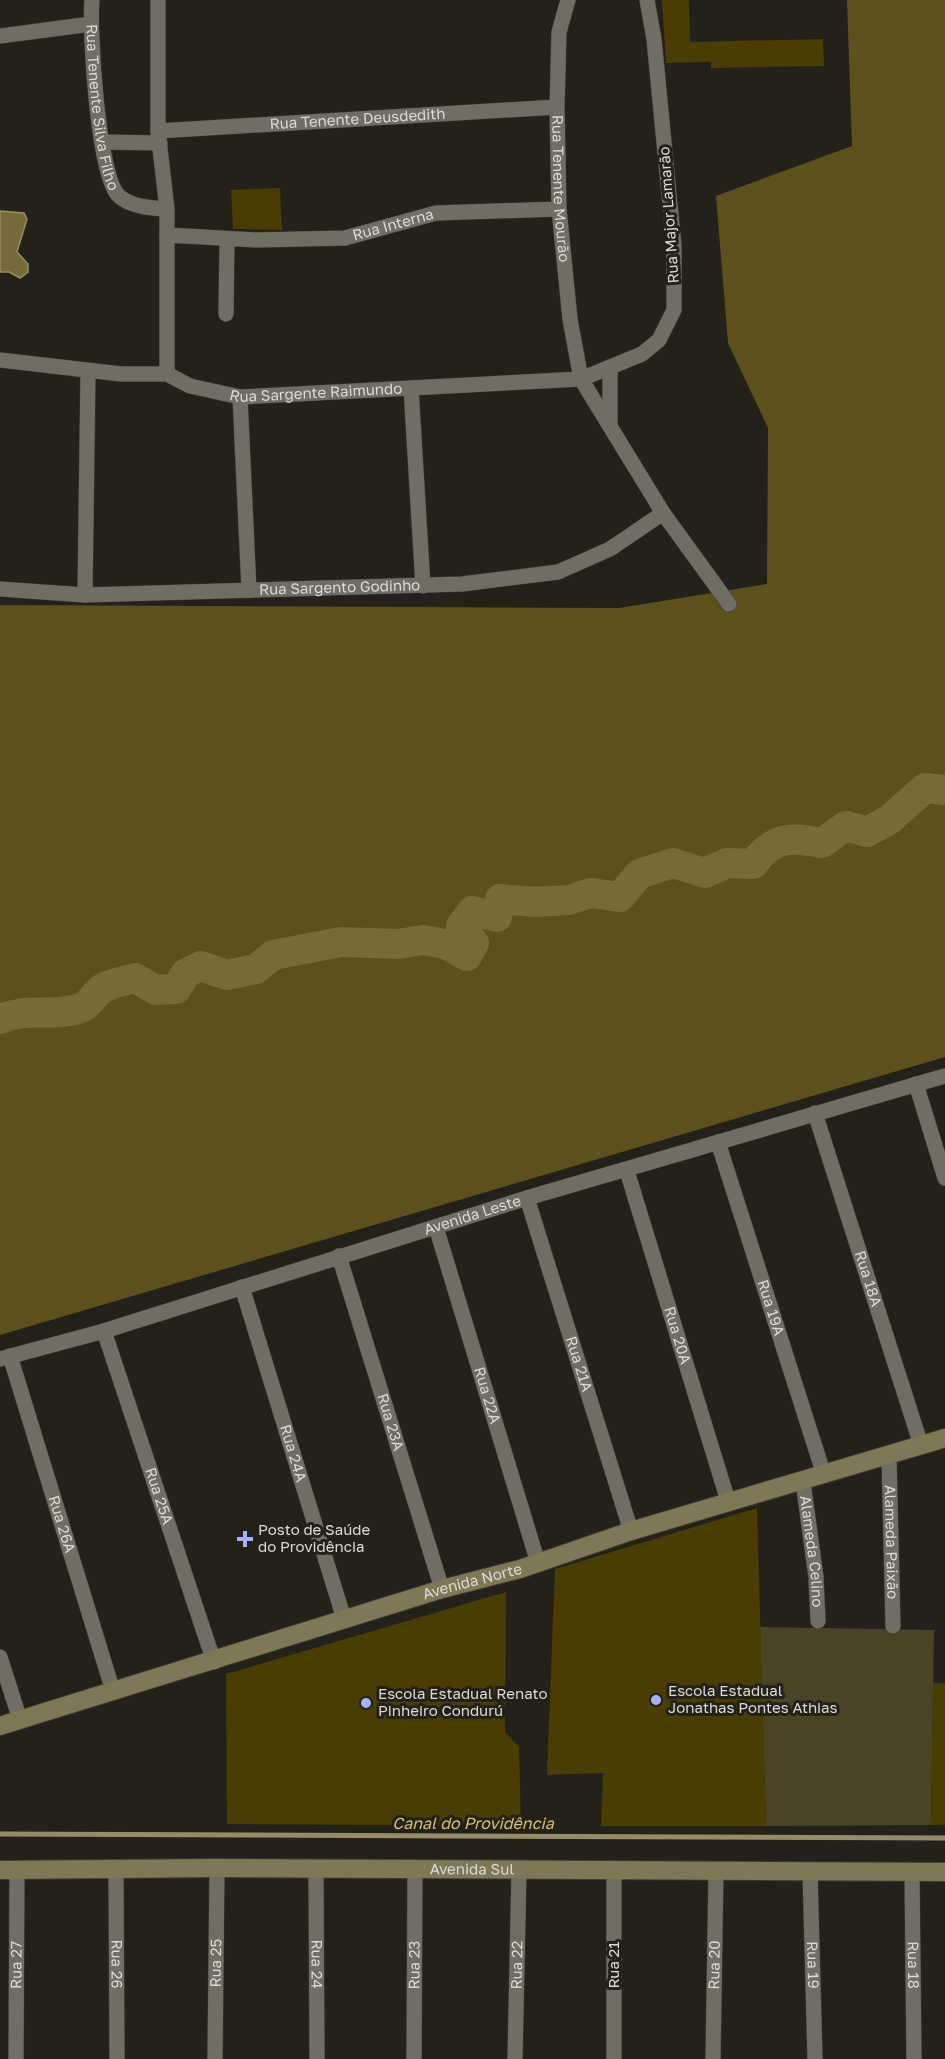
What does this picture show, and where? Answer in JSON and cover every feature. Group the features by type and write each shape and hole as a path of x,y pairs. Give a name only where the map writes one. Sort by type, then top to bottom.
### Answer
{"street":[{"name":"Rua Tenente Silva Filho","path":"92,0 91,24 97,117 112,186 118,196 140,205 168,209"},
{"path":"158,0 159,137 168,209 167,374"},
{"name":"Rua Tenente Mourão","path":"568,0 558,32 556,107 559,209 570,319 581,379"},
{"name":"Rua Major Lamarão","path":"581,379 642,354 659,340 674,310 674,246 654,39 647,0"},
{"path":"0,36 91,24"},
{"name":"Rua Tenente Deusdedith","path":"103,142 556,107"},
{"name":"Rua Interna","path":"167,235 227,240 345,238 436,213 559,209"},
{"path":"226,314 227,240"},
{"name":"Rua Sargente Raimundo","path":"0,360 87,371 167,374 190,386 240,397 581,379"},
{"path":"610,367 610,426"},
{"path":"85,595 87,371"},
{"path":"581,379 663,513 729,604"},
{"path":"411,388 423,586"},
{"path":"240,397 249,590"},
{"name":"Rua Sargento Godinho","path":"0,589 85,595 462,584 558,572 610,549 663,513"},
{"name":"Avenida Leste","path":"5,1358 104,1331 527,1198 627,1171 945,1076"},
{"path":"916,1084 945,1178"},
{"name":"Rua 18A","path":"815,1113 921,1445"},
{"name":"Rua 19A","path":"718,1142 824,1475"},
{"name":"Rua 20A","path":"627,1171 728,1501"},
{"name":"Rua 21A","path":"527,1198 631,1531"},
{"name":"Rua 22A","path":"436,1227 538,1563"},
{"name":"Rua 23A","path":"339,1256 442,1589"},
{"name":"Rua 24A","path":"242,1287 344,1619"},
{"name":"Rua 25A","path":"104,1331 214,1662"},
{"name":"Rua 26A","path":"5,1358 113,1691"},
{"name":"Avenida Norte","path":"0,1726 214,1662 442,1589 538,1563 728,1501 803,1482 945,1438"},
{"name":"Alameda Paixão","path":"889,1456 893,1626"},
{"name":"Alameda Celino","path":"803,1482 816,1576 818,1621"},
{"path":"0,1657 20,1720"},
{"name":"Rua 26","path":"116,1868 117,2059"},
{"name":"Avenida Sul","path":"8,1870 217,1868 945,1872"},
{"name":"Rua 25","path":"216,2059 217,1868"},
{"name":"Rua 23","path":"414,2059 415,1869"},
{"name":"Rua 27","path":"8,1870 16,2059"},
{"name":"Rua 24","path":"316,1870 317,2059"},
{"name":"Rua 22","path":"515,2059 519,1871"},
{"name":"Rua 21","path":"614,1871 614,2059"},
{"name":"Rua 20","path":"713,2059 716,1871"},
{"name":"Rua 19","path":"810,1871 815,2059"},
{"name":"Rua 18","path":"912,1871 914,2059"}],"shaded area":[{"path":"847,0 945,0 945,1057 0,1335 0,605 619,608 767,584 768,428 728,343 716,196 852,146"},
{"path":"0,211 24,213 27,219 17,252 28,264 28,272 20,278 9,272 0,272"},
{"path":"760,1627 934,1630 931,1825 766,1826"}],"building":[{"path":"662,0 689,0 690,42 823,39 824,66 711,68 711,62 666,63"},
{"path":"280,188 282,230 233,229 231,190"},
{"name":"Escola Estadual Jonathas Pontes Athias","path":"757,1508 766,1826 601,1826 603,1773 547,1775 555,1569"},
{"name":"Escola Estadual Renato Pinheiro Condurú","path":"506,1592 505,1732 519,1747 521,1826 227,1824 226,1674"},
{"path":"933,1683 945,1683 945,1825 931,1825"}],"waterway":[{"path":"0,1019 10,1015 62,1012 83,1007 104,988 135,978 156,990 176,989 186,973 201,966 227,975 256,969 273,955 341,942 398,944 423,940 445,944 467,956 474,943 461,926 472,911 497,917 500,899 535,902 569,900 591,893 620,897 639,874 673,863 705,873 727,863 753,864 776,843 792,840 822,843 846,826 867,832 889,820 925,788 945,790"},
{"name":"Canal do Providência","path":"0,1834 945,1838"}],"place":[{"name":"Posto de Saúde do Providência","path":"245,1539"},
{"name":"Escola Estadual Jonathas Pontes Athias","path":"656,1700"},
{"name":"Escola Estadual Renato Pinheiro Condurú","path":"366,1703"}]}
